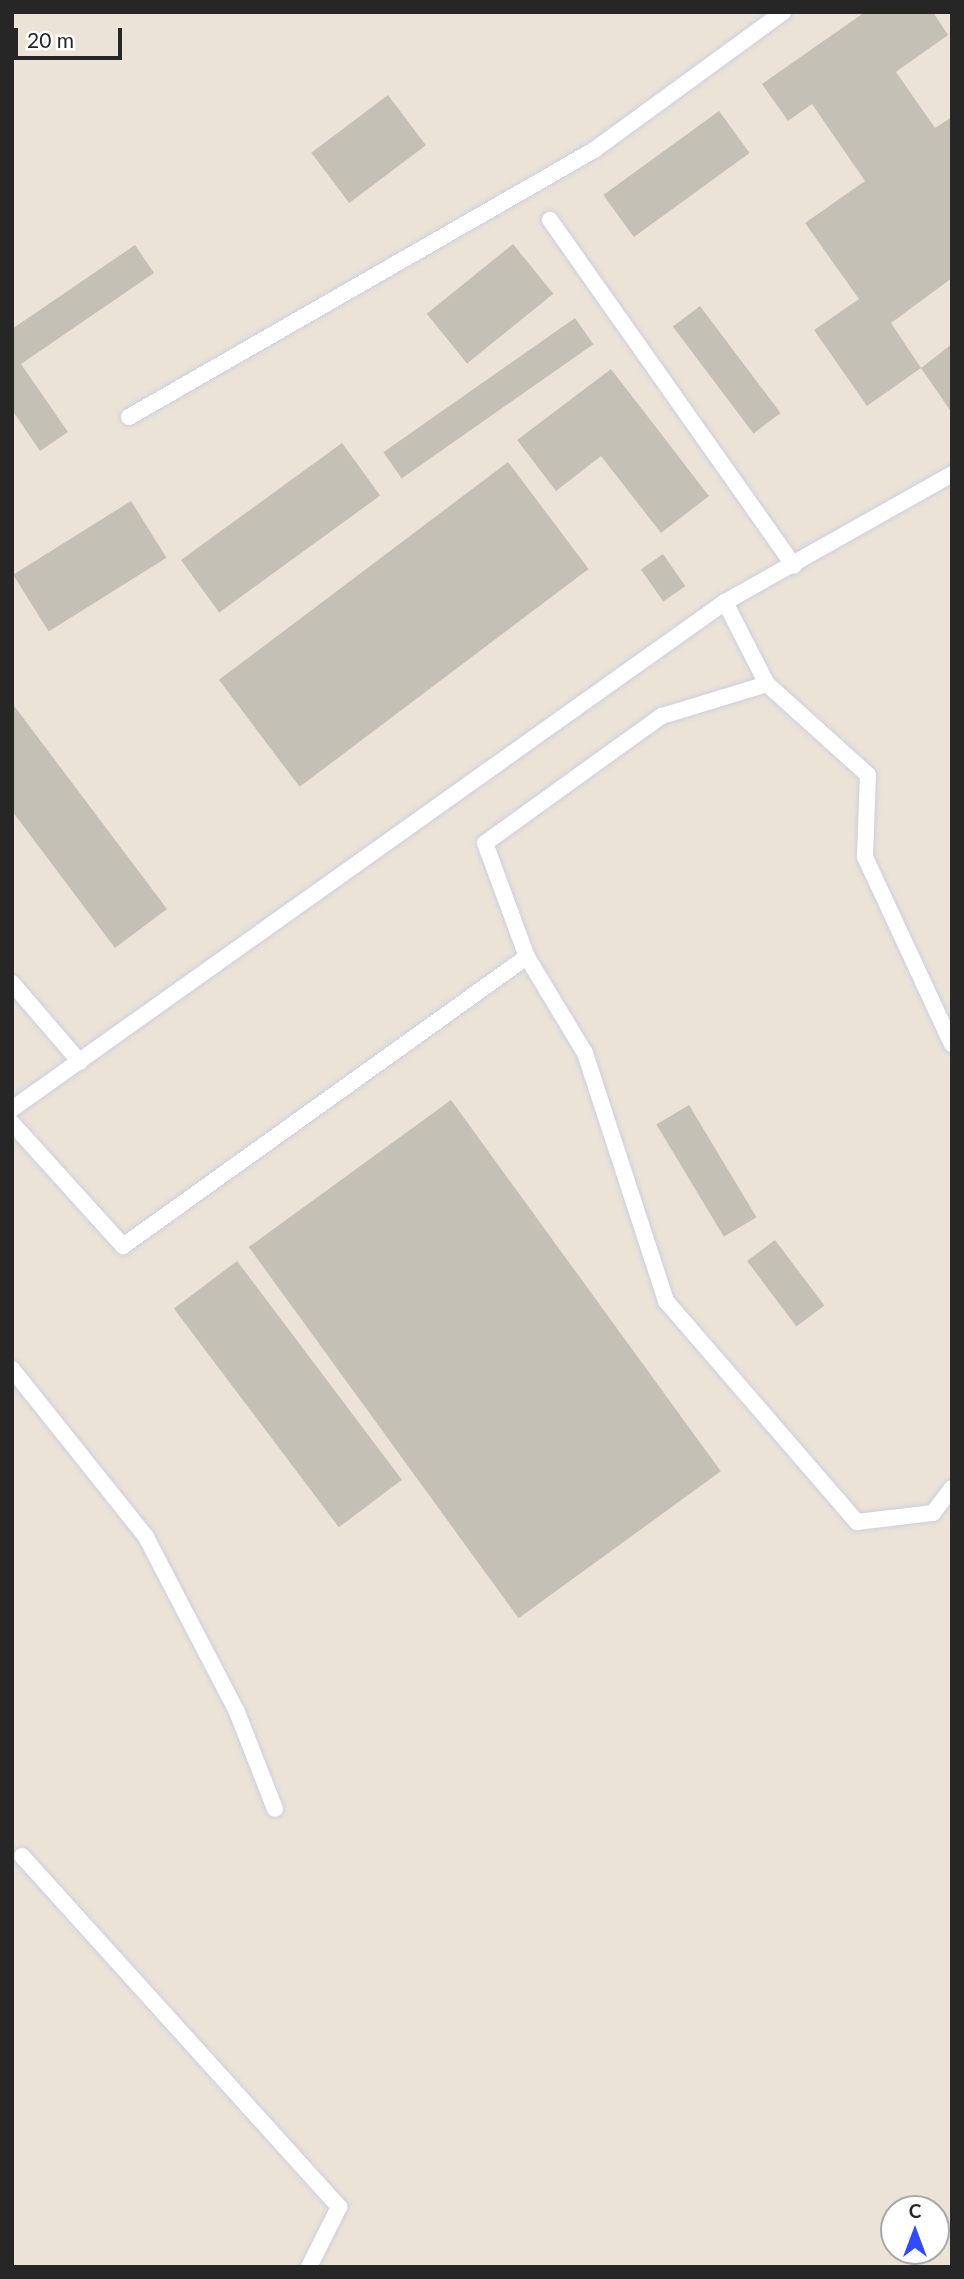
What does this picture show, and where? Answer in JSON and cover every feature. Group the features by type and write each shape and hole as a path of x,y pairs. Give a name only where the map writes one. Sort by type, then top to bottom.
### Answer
{"lane":[{"path":"129,417 594,150 783,12"},
{"path":"550,219 794,566"},
{"path":"12,1109 725,602 794,566 952,474"},
{"path":"725,602 767,684 868,775 865,857 952,1044"},
{"path":"767,684 662,716 485,844 527,957 585,1053 666,1301 857,1522 933,1513 952,1488"},
{"path":"12,1123 123,1246 527,957"},
{"path":"12,983 80,1062"},
{"path":"12,1369 146,1537 237,1712 275,1809"},
{"path":"22,1856 339,2207 309,2267"}],"building":[{"path":"865,12 933,12 948,35 896,72 935,128 952,117 952,278 891,323 921,368 867,406 814,330 859,299 805,223 865,181 812,104 788,121 762,84"},
{"path":"388,95 426,145 349,203 311,153"},
{"path":"719,111 750,153 634,237 603,195"},
{"path":"513,244 553,294 467,364 427,314"},
{"path":"135,245 154,273 21,364 68,432 40,451 12,410 12,329"},
{"path":"700,306 781,413 753,433 673,326"},
{"path":"575,318 593,344 402,478 383,452"},
{"path":"952,344 952,413 921,368"},
{"path":"611,369 709,496 661,533 601,456 556,491 517,440"},
{"path":"342,443 380,496 219,613 181,560"},
{"path":"508,462 589,569 300,787 219,680"},
{"path":"131,501 167,558 49,631 13,575"},
{"path":"663,554 685,586 663,601 641,569"},
{"path":"12,703 167,909 115,948 12,811"},
{"path":"451,1100 721,1471 519,1618 249,1247"},
{"path":"689,1105 756,1217 724,1237 656,1125"},
{"path":"775,1240 824,1305 796,1327 747,1261"},
{"path":"237,1261 402,1480 339,1527 174,1309"}]}
